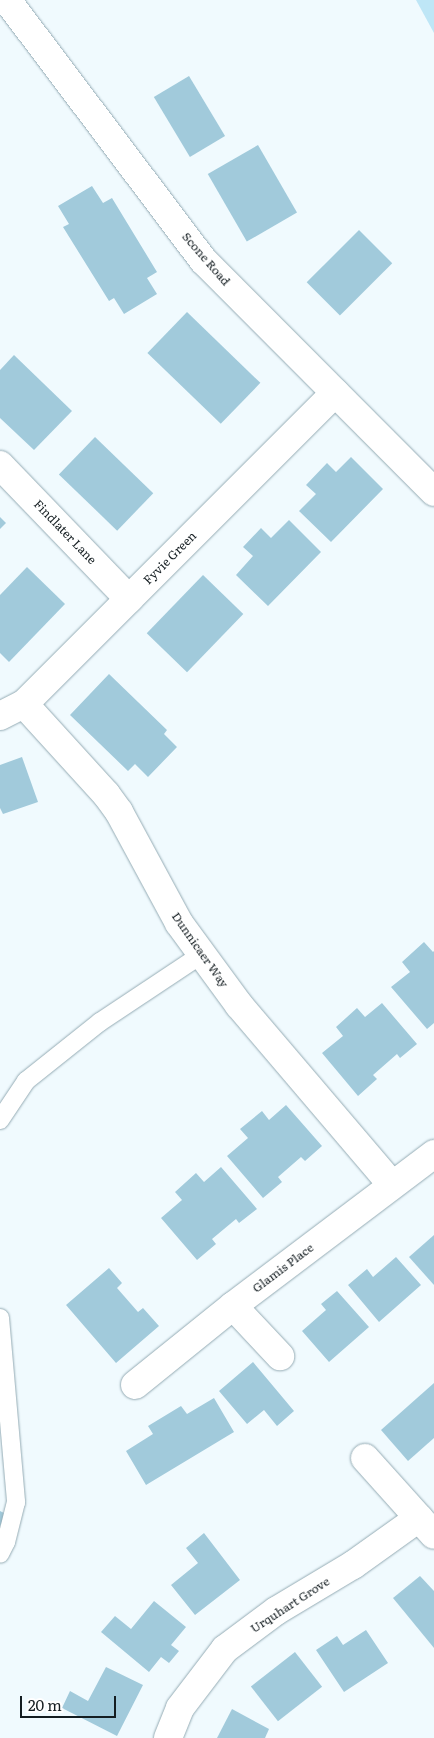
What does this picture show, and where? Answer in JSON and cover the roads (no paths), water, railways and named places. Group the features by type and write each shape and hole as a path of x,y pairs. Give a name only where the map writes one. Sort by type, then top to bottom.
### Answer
{"street":[{"name":"Scone Road","path":"7,0 204,261 434,492"},
{"name":"Fyvie Green","path":"0,716 24,704 335,393"},
{"name":"Findlater Lane","path":"0,465 129,600"},
{"name":"Dunnicaer Way","path":"24,704 106,794 119,812 160,890 201,955 239,1005 392,1185"},
{"name":"Glamis Place","path":"136,1385 233,1306 434,1154"},
{"path":"233,1306 280,1356"},
{"path":"365,1458 426,1526"},
{"name":"Urquhart Grove","path":"168,1738 180,1708 225,1649 276,1611 353,1565 426,1526"}],"lane":[{"path":"0,1120 26,1081 100,1022 201,955"},
{"path":"0,1318 16,1502 6,1542 0,1554"}]}
